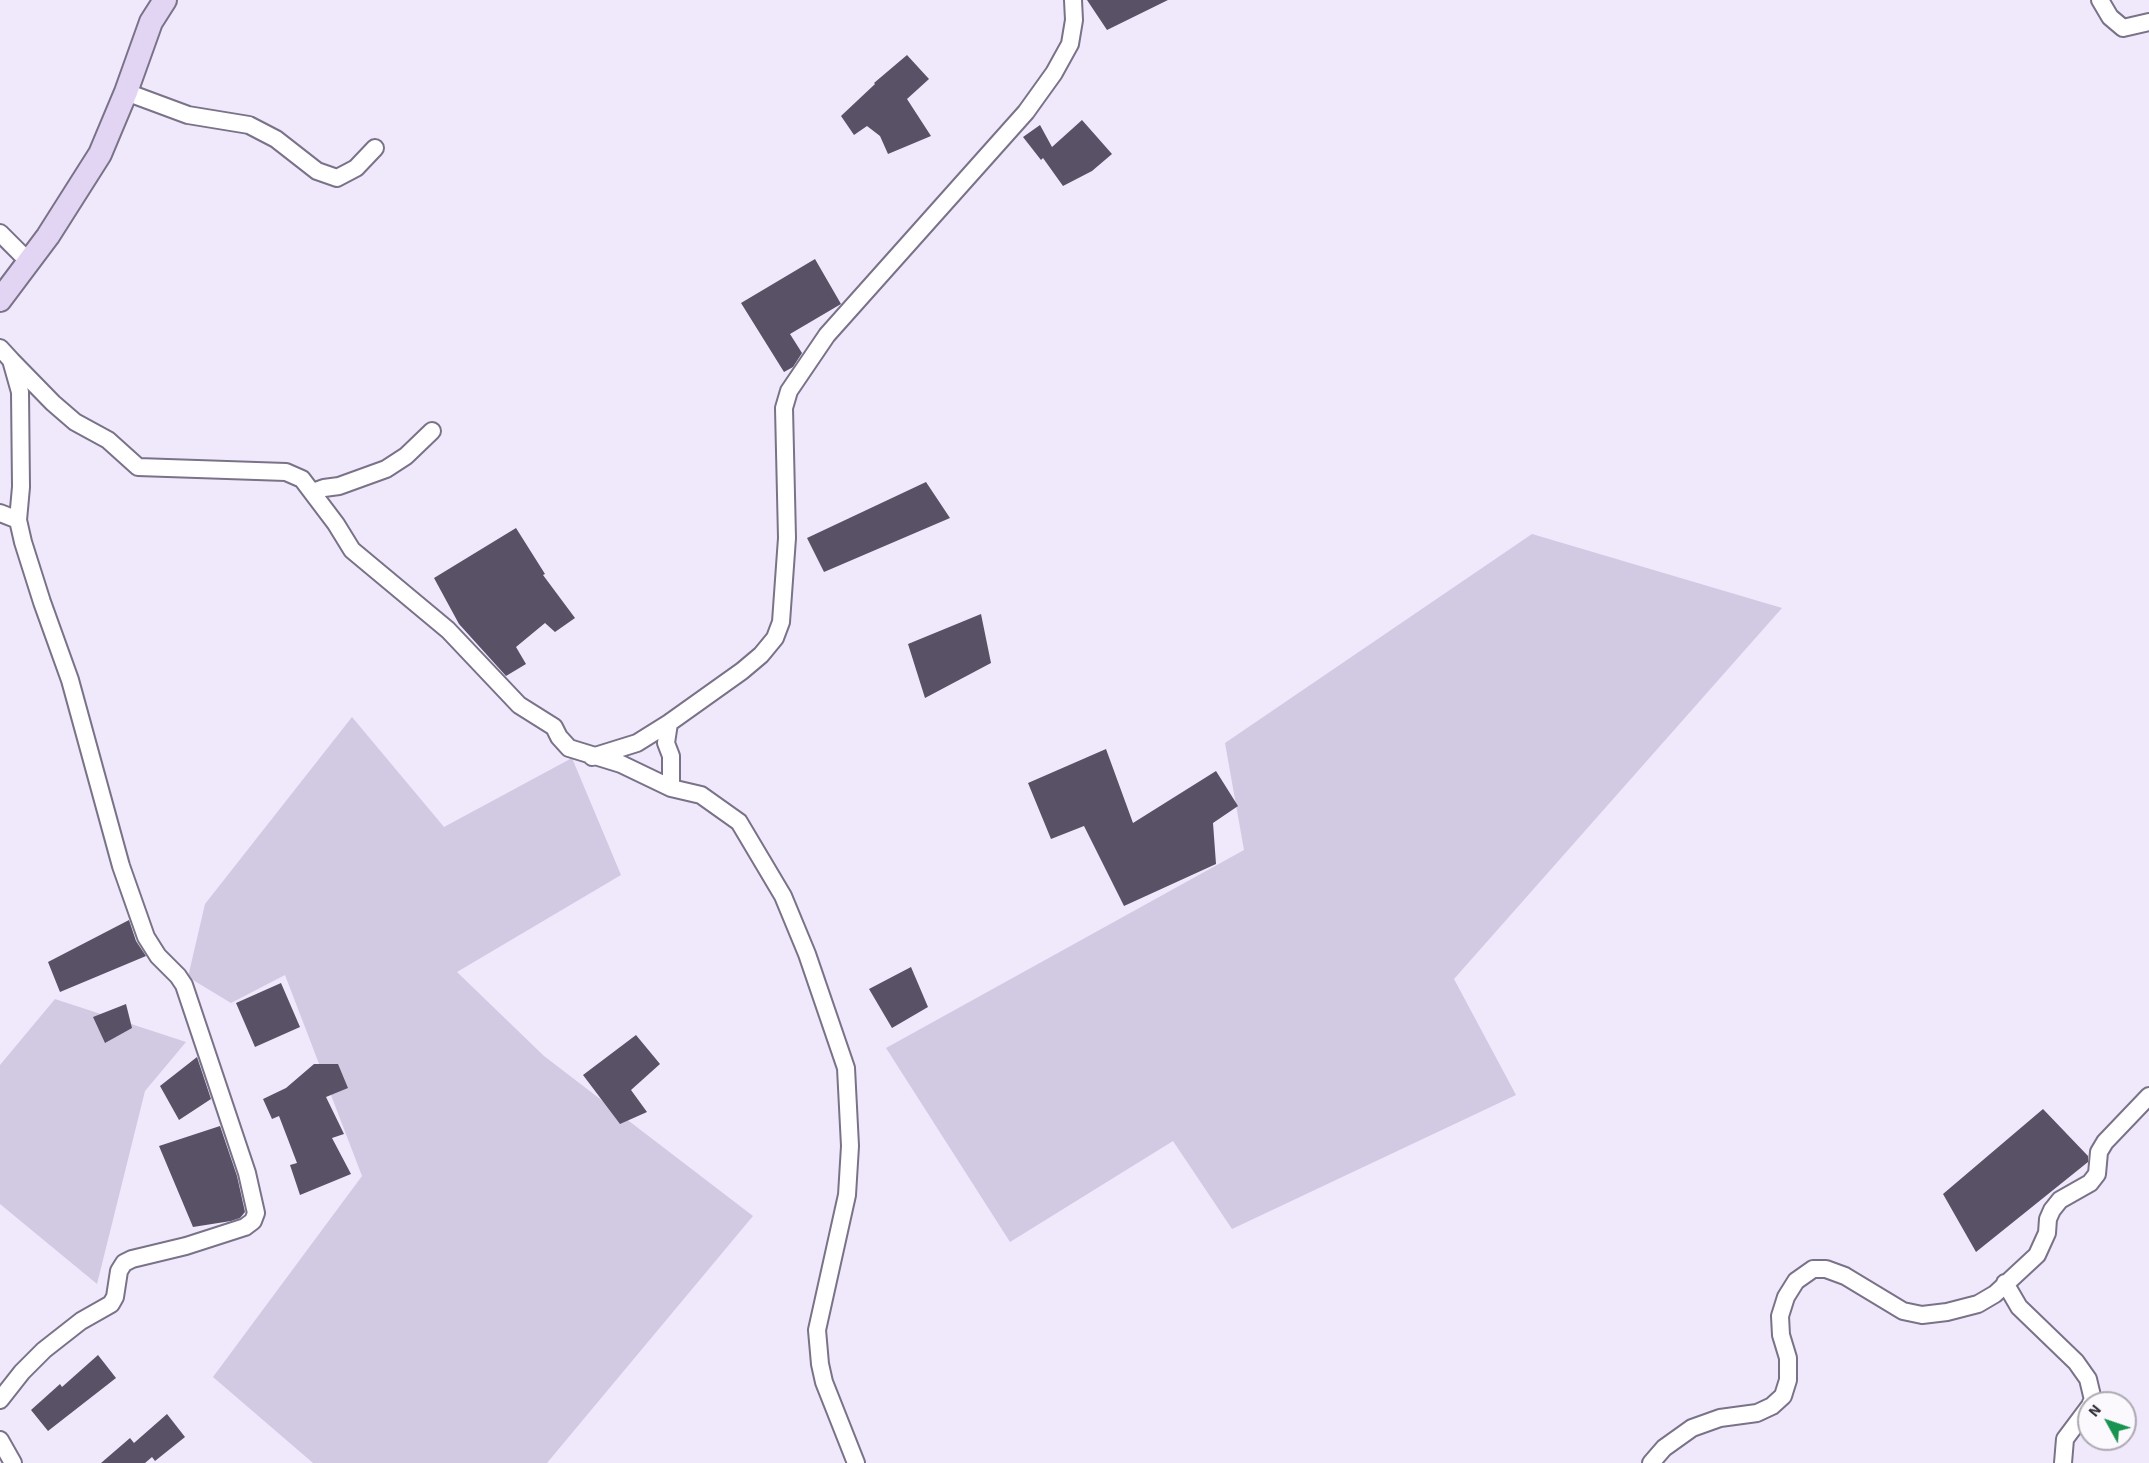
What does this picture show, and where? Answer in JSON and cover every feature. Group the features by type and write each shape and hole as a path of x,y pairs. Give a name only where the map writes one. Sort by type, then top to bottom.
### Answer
{"street":[{"path":"0,300 48,236 100,154 126,92 151,22 165,0"},
{"path":"592,757 637,743 669,723 754,661 775,638 781,622 787,538 784,408 789,391 827,334 1026,112 1047,83 1070,44 1074,20 1073,0"},
{"path":"2100,0 2110,17 2123,28 2149,22"},
{"path":"126,92 188,115 249,125 276,139 317,171 338,178 356,168 375,148"},
{"path":"0,233 28,261"},
{"path":"6,354 53,404 75,422 108,440 138,467 286,472 302,479 336,524 352,550 448,630 519,705 554,727 569,748 592,757 621,764 671,788 700,795 738,822 783,896 807,954 846,1068 850,1146 847,1196 817,1330 820,1364 825,1382 856,1463"},
{"path":"0,1400 22,1372 44,1350 81,1321 111,1304 115,1297 119,1271 124,1263 245,1227 253,1221 256,1213 247,1173 184,985 158,956 146,937 121,866 70,680 42,602 18,520 21,487 20,392 6,354"},
{"path":"313,492 339,486 386,469 406,456 432,431"},
{"path":"0,513 18,520"},
{"path":"669,723 666,743 671,756 671,788"},
{"path":"1651,1463 1664,1448 1692,1428 1720,1418 1757,1413 1772,1406 1783,1396 1788,1380 1788,1358 1781,1335 1780,1316 1786,1297 1796,1281 1813,1269 1826,1269 1845,1276 1904,1311 1922,1315 1947,1312 1978,1304 1995,1294 2037,1255 2047,1233 2048,1219 2052,1210 2060,1200 2090,1183 2097,1174 2099,1152 2105,1142 2149,1096"},
{"path":"2005,1283 2019,1307 2082,1370 2092,1391"},
{"path":"2063,1463 2065,1439 2077,1423"},
{"path":"0,1440 13,1463"}],"shaded area":[{"path":"1532,534 1782,608 1454,979 1516,1095 1232,1229 1173,1141 1010,1242 886,1048 1244,850 1225,743"},
{"path":"352,717 444,827 572,758 621,875 457,972 544,1056 753,1216 547,1463 313,1463 213,1377 362,1176 285,975 231,1003 188,977 205,904"},
{"path":"55,999 186,1042 145,1091 97,1284 0,1204 0,1065"}],"building":[{"path":"1087,0 1168,0 1107,30"},
{"path":"907,55 929,79 907,99 931,136 888,154 880,136 867,126 854,135 841,116 874,83"},
{"path":"1082,120 1112,154 1092,171 1063,186 1043,158 1041,160 1023,137 1040,125 1052,147"},
{"path":"815,259 841,304 790,334 802,353 793,367 784,372 741,303"},
{"path":"926,482 950,518 824,572 807,538"},
{"path":"516,528 545,574 543,575 575,618 555,632 545,623 516,647 526,664 506,676 459,624 434,578"},
{"path":"981,614 991,663 925,698 908,644"},
{"path":"1106,749 1133,823 1216,771 1238,806 1213,823 1216,864 1124,906 1084,826 1051,839 1028,783"},
{"path":"129,920 136,941 146,956 60,992 48,962"},
{"path":"911,967 928,1007 892,1028 869,989"},
{"path":"281,983 300,1027 255,1047 236,1003"},
{"path":"126,1004 132,1028 105,1043 93,1017"},
{"path":"636,1035 660,1064 631,1090 647,1112 620,1124 583,1075"},
{"path":"197,1057 211,1099 179,1120 160,1086"},
{"path":"314,1064 338,1064 348,1088 326,1097 344,1134 332,1138 351,1174 300,1195 290,1165 297,1163 279,1116 272,1119 263,1099 286,1088"},
{"path":"2043,1109 2088,1156 2088,1162 1976,1252 1943,1194"},
{"path":"220,1126 237,1176 245,1212 240,1218 231,1221 193,1227 159,1146"},
{"path":"98,1355 116,1378 48,1431 31,1410 60,1384 62,1387"},
{"path":"167,1414 185,1437 155,1461 152,1457 145,1463 101,1463 130,1438 134,1443"}]}
